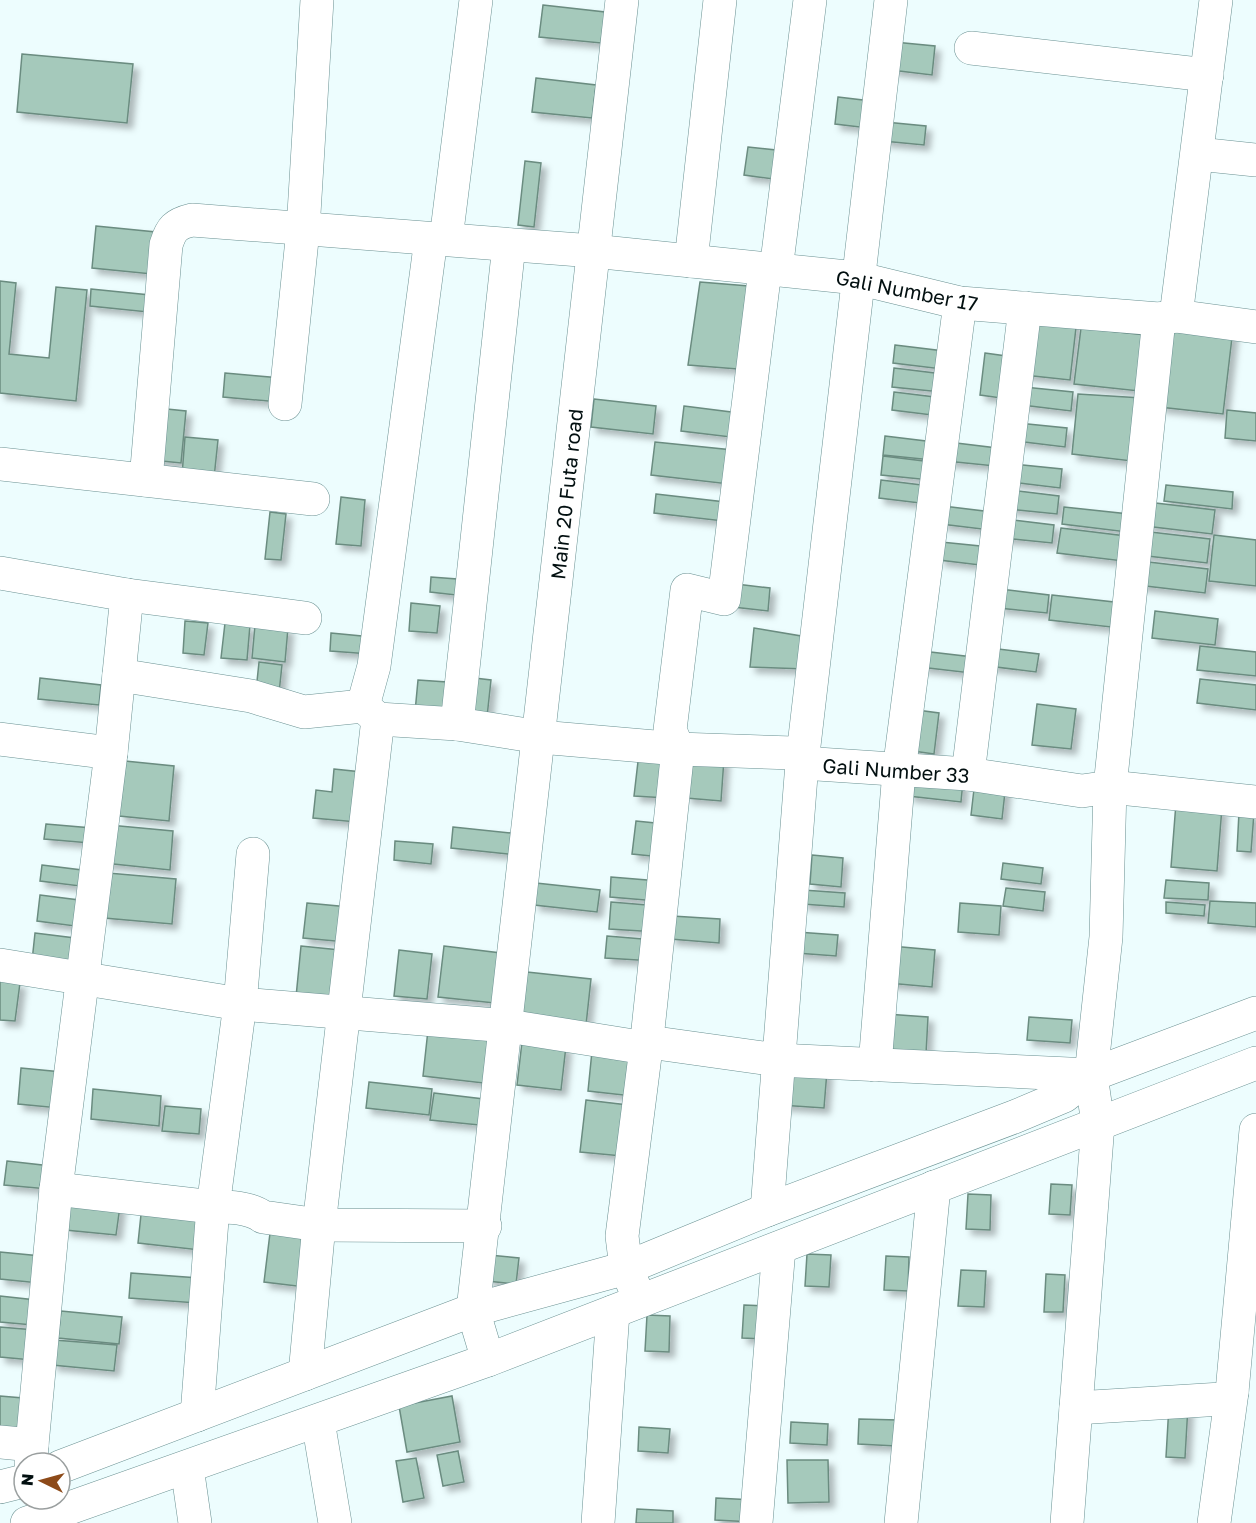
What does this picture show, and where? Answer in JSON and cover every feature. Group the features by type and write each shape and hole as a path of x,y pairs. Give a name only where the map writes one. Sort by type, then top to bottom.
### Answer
{"street":[{"path":"285,404 303,230 317,0"},
{"path":"305,1374 343,1014 374,666 476,0"},
{"name":"Main 20 Futa road","path":"480,1337 484,1226 622,0"},
{"path":"691,261 720,0"},
{"path":"598,1523 629,1289 622,1236 646,1048 678,749 670,730 687,590 724,599 810,0"},
{"path":"767,1210 802,763 891,0"},
{"path":"1067,1523 1098,1124 1090,1075 1106,937 1110,787 1168,318 1198,154 1216,0"},
{"path":"971,48 1207,75"},
{"path":"1198,154 1256,160"},
{"name":"Gali Number 17","path":"146,480 166,245 172,228 179,223 192,220 593,251 857,278 960,303 1168,318 1256,327"},
{"path":"457,724 509,244"},
{"path":"875,1065 899,771 960,303"},
{"path":"968,774 1025,308"},
{"path":"0,464 313,499"},
{"path":"0,573 127,594 305,618"},
{"path":"32,1451 56,1189 111,753 127,594"},
{"name":"Gali Number 33","path":"119,675 251,696 304,712 370,713 540,737 678,749 793,753 802,763 968,774 1082,791 1110,787 1256,802"},
{"path":"0,739 111,753"},
{"path":"197,1415 213,1207 240,1004 253,854"},
{"path":"0,965 240,1004 508,1026 646,1048 656,1043 778,1060 1090,1075"},
{"path":"937,1168 1064,1096 1090,1075 1256,1013"},
{"path":"72,1510 89,1512 187,1467 318,1421 480,1337 629,1289 767,1210 873,1188 1098,1124 1256,1063"},
{"path":"1214,1523 1232,1392 1256,1130"},
{"path":"901,1523 937,1168"},
{"path":"72,1462 305,1374 480,1337 629,1289 779,1248 873,1188"},
{"path":"56,1189 236,1208 257,1213 262,1217 319,1225 484,1226"},
{"path":"756,1523 779,1248"},
{"path":"1076,1408 1222,1399 1232,1392"},
{"path":"318,1421 334,1523"},
{"path":"0,1443 23,1451"},
{"path":"187,1467 195,1523"}],"building":[{"path":"543,5 605,12 601,43 539,37"},
{"path":"894,42 935,46 932,75 891,70"},
{"path":"22,54 133,64 127,123 17,112"},
{"path":"536,78 596,85 592,118 532,112"},
{"path":"838,97 871,101 868,128 835,124"},
{"path":"885,122 926,126 924,145 883,141"},
{"path":"748,147 776,150 773,179 744,175"},
{"path":"525,161 541,163 534,227 518,225"},
{"path":"96,226 156,232 152,274 92,268"},
{"path":"0,281 16,283 9,354 49,358 56,287 87,290 76,401 0,393"},
{"path":"700,282 761,287 750,370 688,365"},
{"path":"91,289 150,295 148,312 90,306"},
{"path":"1031,314 1077,319 1070,380 1024,375"},
{"path":"1169,322 1233,329 1223,414 1159,407"},
{"path":"1081,328 1146,335 1139,391 1074,384"},
{"path":"895,345 944,351 942,369 893,363"},
{"path":"985,353 1006,356 1001,398 980,395"},
{"path":"894,368 943,374 941,392 892,387"},
{"path":"225,373 281,378 279,402 223,397"},
{"path":"1024,387 1073,392 1071,411 1022,405"},
{"path":"894,392 943,398 940,416 892,410"},
{"path":"1078,394 1142,398 1132,461 1072,454"},
{"path":"594,399 656,406 653,434 591,427"},
{"path":"684,406 739,413 739,438 681,431"},
{"path":"157,408 186,411 181,463 152,460"},
{"path":"1227,410 1256,413 1256,441 1225,438"},
{"path":"1018,423 1067,428 1065,447 1016,441"},
{"path":"885,436 934,442 932,460 883,455"},
{"path":"185,437 218,440 214,478 182,475"},
{"path":"655,442 733,450 729,484 651,475"},
{"path":"948,442 997,448 995,466 946,461"},
{"path":"883,456 932,462 930,480 881,475"},
{"path":"1013,464 1062,469 1060,488 1011,482"},
{"path":"881,480 930,486 928,504 879,498"},
{"path":"1166,485 1233,492 1232,509 1164,501"},
{"path":"1010,490 1059,496 1057,514 1008,509"},
{"path":"656,494 734,503 732,522 654,513"},
{"path":"341,497 365,500 361,546 336,544"},
{"path":"1147,502 1215,510 1212,534 1145,526"},
{"path":"943,506 992,512 990,530 941,524"},
{"path":"1064,507 1129,514 1127,532 1062,524"},
{"path":"270,512 286,514 281,560 265,559"},
{"path":"1005,519 1054,525 1052,543 1003,538"},
{"path":"1061,528 1126,536 1123,561 1057,553"},
{"path":"1142,531 1210,539 1207,563 1139,555"},
{"path":"1214,535 1256,540 1256,586 1209,581"},
{"path":"941,542 990,547 988,566 939,560"},
{"path":"1140,561 1208,569 1205,593 1137,585"},
{"path":"431,577 457,579 456,595 430,592"},
{"path":"736,584 770,588 768,611 733,607"},
{"path":"1000,589 1049,595 1047,613 998,608"},
{"path":"1052,595 1114,602 1111,627 1049,620"},
{"path":"411,603 440,606 437,633 409,631"},
{"path":"1155,611 1218,619 1215,645 1152,638"},
{"path":"185,621 208,623 204,655 183,653"},
{"path":"225,623 250,625 247,660 221,658"},
{"path":"255,625 288,628 285,662 252,658"},
{"path":"754,628 807,637 805,669 750,667"},
{"path":"331,633 372,637 370,654 330,651"},
{"path":"1200,646 1256,652 1256,676 1197,670"},
{"path":"990,648 1039,654 1036,672 988,666"},
{"path":"922,651 973,657 971,673 920,667"},
{"path":"259,662 282,665 279,693 256,691"},
{"path":"466,677 491,680 487,717 462,714"},
{"path":"40,678 101,685 99,705 38,699"},
{"path":"1200,679 1256,685 1256,710 1197,703"},
{"path":"418,680 447,682 444,715 415,712"},
{"path":"1037,704 1076,709 1071,749 1032,745"},
{"path":"917,710 939,713 934,754 913,751"},
{"path":"639,753 667,759 667,798 634,796"},
{"path":"689,756 724,759 721,801 686,798"},
{"path":"125,761 174,766 169,821 119,816"},
{"path":"334,769 362,772 357,822 313,818 316,790 332,792"},
{"path":"910,775 963,781 961,802 908,796"},
{"path":"975,780 1006,783 1002,819 971,815"},
{"path":"1176,803 1222,807 1217,871 1171,867"},
{"path":"1239,812 1254,813 1251,852 1237,851"},
{"path":"636,821 665,824 661,857 632,854"},
{"path":"46,824 92,828 90,843 44,839"},
{"path":"109,825 173,831 170,870 104,863"},
{"path":"453,827 520,834 518,855 451,848"},
{"path":"395,841 433,844 431,864 394,860"},
{"path":"812,855 843,858 841,887 810,884"},
{"path":"1003,863 1043,868 1041,884 1001,879"},
{"path":"42,865 82,870 80,886 40,881"},
{"path":"108,873 176,879 172,924 104,918"},
{"path":"611,877 659,881 657,901 610,897"},
{"path":"1166,880 1209,883 1208,900 1164,898"},
{"path":"536,883 600,890 597,912 534,905"},
{"path":"1006,888 1045,892 1043,911 1003,906"},
{"path":"803,890 845,893 844,907 802,904"},
{"path":"40,895 79,900 75,926 37,921"},
{"path":"1210,901 1256,903 1256,927 1208,923"},
{"path":"611,902 659,906 657,932 609,929"},
{"path":"1166,902 1205,905 1204,916 1166,913"},
{"path":"307,903 349,907 346,942 303,938"},
{"path":"960,903 1001,906 999,935 958,932"},
{"path":"672,916 720,919 719,943 670,939"},
{"path":"797,932 838,935 836,956 796,953"},
{"path":"35,933 75,938 71,966 32,961"},
{"path":"607,936 655,940 654,961 605,958"},
{"path":"301,946 340,950 335,1001 296,997"},
{"path":"444,946 509,954 504,1004 438,997"},
{"path":"891,946 935,950 932,987 888,983"},
{"path":"399,950 432,954 427,999 394,996"},
{"path":"527,972 591,979 586,1025 522,1018"},
{"path":"0,981 20,983 15,1021 0,1020"},
{"path":"886,1014 928,1017 926,1054 883,1051"},
{"path":"1029,1017 1072,1020 1070,1043 1027,1040"},
{"path":"428,1030 497,1038 492,1084 423,1076"},
{"path":"522,1042 566,1046 561,1090 517,1085"},
{"path":"592,1051 636,1056 632,1096 588,1091"},
{"path":"784,1067 827,1071 824,1108 780,1105"},
{"path":"21,1068 62,1072 59,1108 18,1104"},
{"path":"369,1082 432,1089 429,1115 366,1108"},
{"path":"93,1089 161,1096 159,1126 91,1119"},
{"path":"434,1093 492,1100 489,1126 430,1120"},
{"path":"586,1100 628,1105 622,1156 580,1152"},
{"path":"165,1106 201,1109 199,1134 162,1131"},
{"path":"7,1161 51,1166 48,1189 4,1185"},
{"path":"1051,1184 1072,1185 1070,1215 1049,1214"},
{"path":"71,1193 121,1199 116,1235 65,1230"},
{"path":"968,1194 991,1195 990,1230 966,1229"},
{"path":"142,1205 205,1212 200,1250 138,1243"},
{"path":"271,1225 312,1230 305,1287 264,1282"},
{"path":"0,1252 41,1256 39,1283 0,1279"},
{"path":"807,1254 831,1255 829,1287 805,1286"},
{"path":"489,1255 519,1258 516,1284 487,1281"},
{"path":"886,1256 909,1257 908,1291 884,1290"},
{"path":"961,1270 986,1271 984,1307 958,1306"},
{"path":"131,1273 199,1278 197,1303 129,1298"},
{"path":"1046,1274 1065,1275 1063,1312 1044,1312"},
{"path":"0,1296 36,1300 33,1325 0,1322"},
{"path":"744,1305 767,1306 765,1339 742,1338"},
{"path":"61,1311 122,1317 119,1344 58,1338"},
{"path":"647,1315 670,1316 669,1352 645,1351"},
{"path":"0,1327 35,1330 32,1360 0,1357"},
{"path":"54,1340 117,1345 114,1371 52,1365"},
{"path":"0,1396 23,1398 19,1442 0,1440"},
{"path":"452,1396 460,1442 407,1452 399,1406"},
{"path":"1169,1405 1188,1406 1185,1458 1166,1457"},
{"path":"859,1419 898,1420 896,1446 858,1444"},
{"path":"791,1422 828,1424 827,1445 790,1443"},
{"path":"639,1427 670,1429 668,1453 638,1451"},
{"path":"458,1451 464,1482 443,1486 437,1455"},
{"path":"416,1458 424,1498 403,1502 396,1461"},
{"path":"787,1460 828,1460 829,1502 788,1503"},
{"path":"716,1498 754,1500 753,1522 715,1520"},
{"path":"637,1509 673,1511 673,1523 636,1523"}]}
